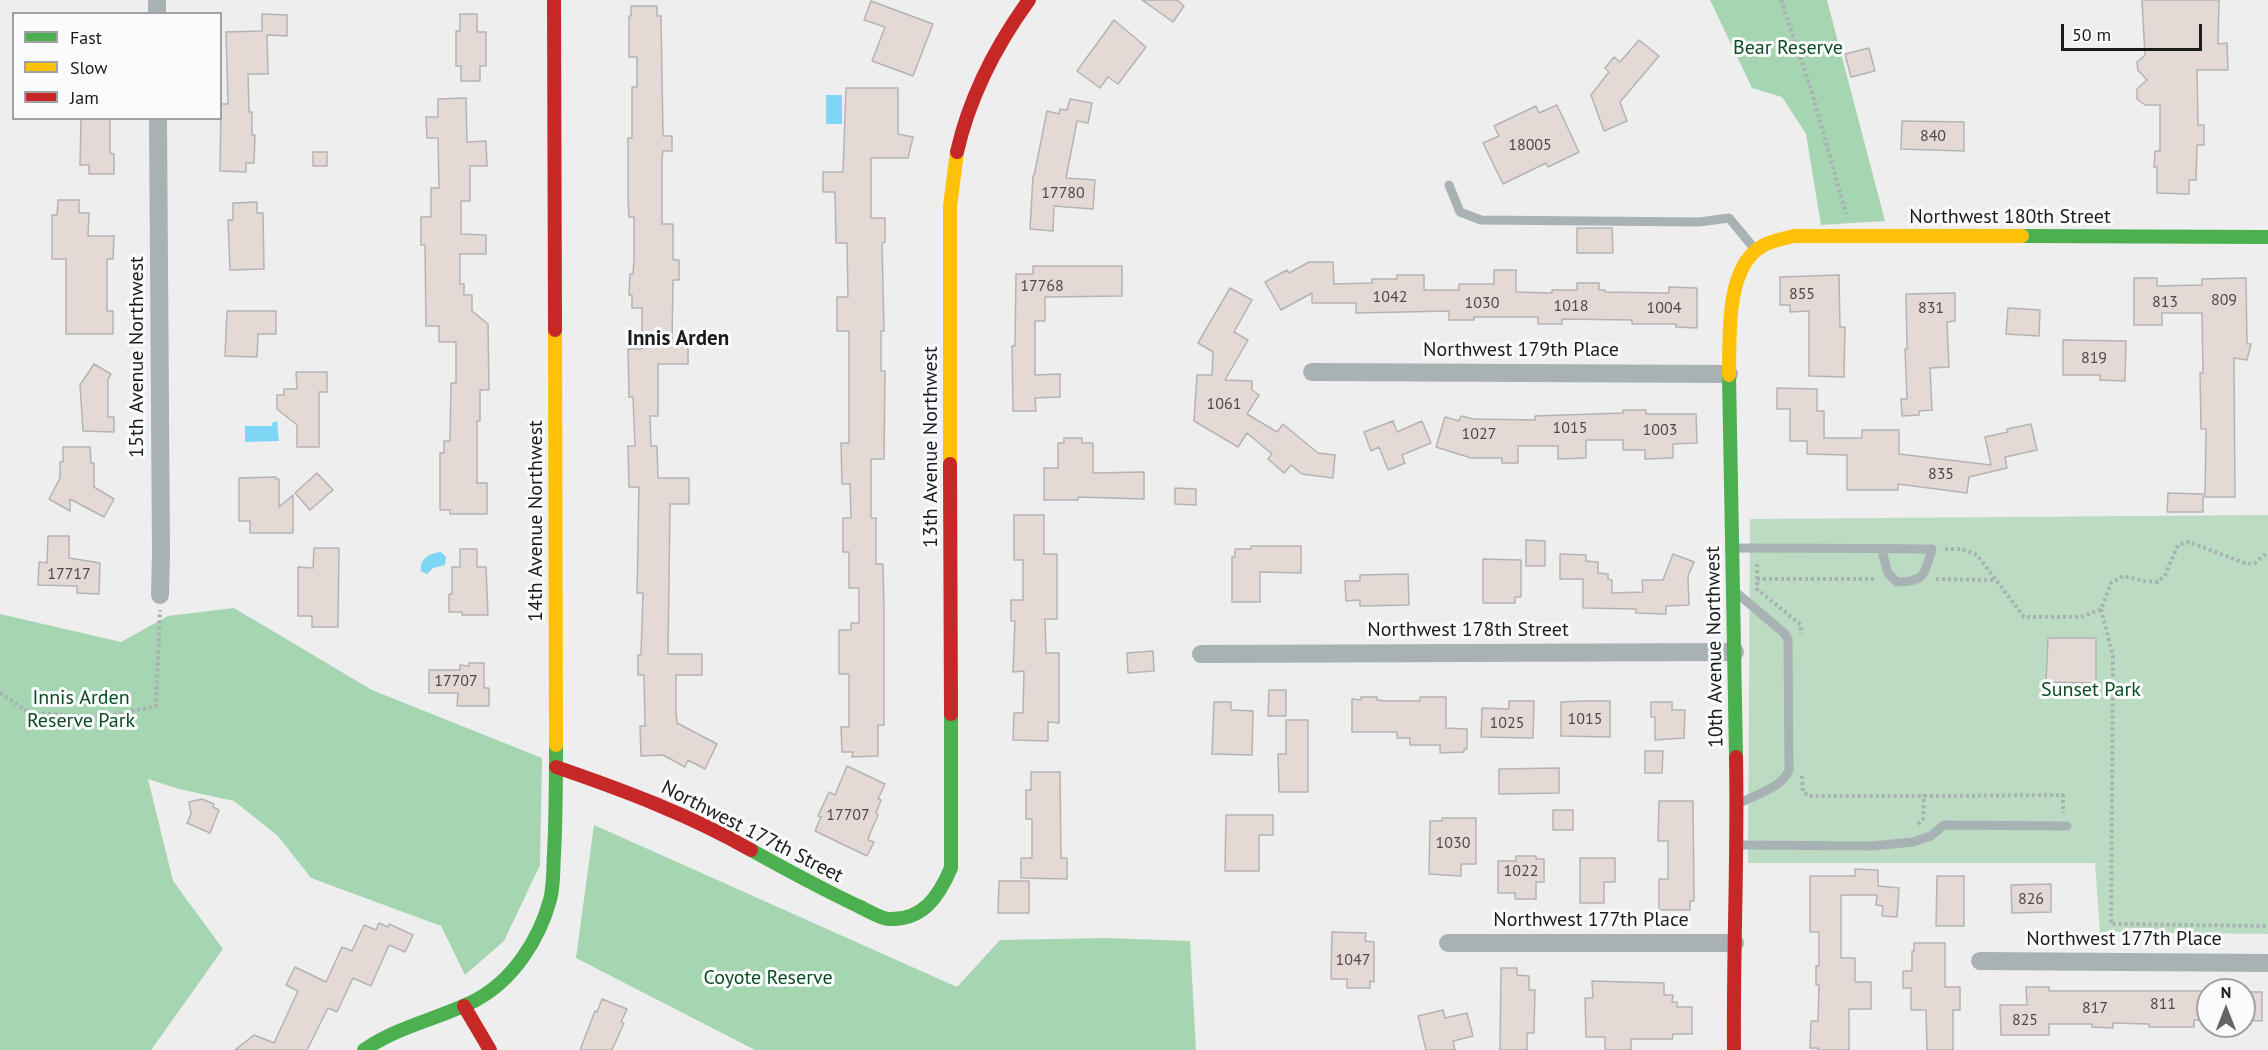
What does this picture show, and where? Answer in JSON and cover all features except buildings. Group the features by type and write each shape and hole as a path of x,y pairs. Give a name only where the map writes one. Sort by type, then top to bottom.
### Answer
{"street":[{"name":"14th Avenue Northwest","path":"464,1006 494,990 515,967 538,933 550,899 556,843 554,0"},
{"name":"13th Avenue Northwest","path":"929,906 942,890 951,868 950,206 957,151 972,99 991,56 1029,0"},
{"name":"15th Avenue Northwest","path":"158,120 160,594"},
{"name":"Northwest 180th Street","path":"1755,250 1770,241 1794,236 2268,237"},
{"name":"10th Avenue Northwest","path":"1734,1050 1738,845 1729,374 1732,303 1741,267 1755,250"},
{"name":"Northwest 179th Place","path":"1312,372 1729,374"},
{"name":"Northwest 178th Street","path":"1201,654 1735,652"},
{"name":"Northwest 177th Street","path":"556,767 623,790 728,837 817,887 886,919 906,917 929,906"},
{"name":"Northwest 177th Place","path":"1448,943 1735,943"},
{"name":"Northwest 177th Place","path":"1980,961 2268,963"},
{"path":"364,1050 377,1040 408,1026 464,1006 490,1050"}],"lane":[{"path":"1449,185 1460,212 1481,220 1699,222 1729,218 1755,250"},
{"path":"1733,548 1881,548 1932,549 1924,574 1914,582 1897,582 1888,573 1881,548"},
{"path":"1734,591 1784,633 1788,639 1789,770 1780,782 1737,804"},
{"path":"1738,845 1872,846 1913,842 1930,836 1944,825 2065,826"}],"path":[{"path":"1781,0 1813,96 1852,236"},
{"path":"2268,561 2266,554 2255,563 2247,564 2189,542 2178,545 2165,575 2158,582 2123,576 2111,583 2101,609 2113,656 2111,924 2268,926"},
{"path":"1932,549 1962,549 1977,555 2024,617 2081,617 2101,609"},
{"path":"1757,564 1757,590 1801,625 1801,637"},
{"path":"0,693 30,713 103,717 156,706 160,594"},
{"path":"1802,774 1803,792 1809,796 2063,795 2065,826"},
{"path":"1916,825 1920,824 1923,819 1924,796"}],"green space":[{"name":"Bear Reserve","path":"1710,0 1827,0 1885,221 1821,225 1806,134 1782,97 1752,88"},
{"name":"Sunset Park","path":"2268,515 2268,934 2100,932 2095,863 1748,863 1750,519"},
{"name":"Innis Arden Reserve Park","path":"234,608 372,690 542,758 540,865 504,941 465,975 441,926 311,878 278,836 234,801 179,789 148,779 173,881 223,949 151,1050 0,1050 0,614 121,642 168,616"},
{"name":"Coyote Reserve","path":"594,825 957,987 1000,940 1107,938 1190,941 1196,1050 755,1050 576,958"}],"water":[{"path":"826,95 842,95 842,124 826,124"},
{"path":"277,421 279,441 245,442 245,426 272,426 272,423"},
{"path":"441,552 446,557 445,565 433,568 427,574 421,571 426,557"}],"traffic: fast":[{"path":"2022,236 2268,237"},
{"path":"1729,375 1736,757"},
{"path":"751,850 881,917 900,919 920,911 935,897 951,868 951,714"},
{"path":"364,1050 391,1035 462,1007 489,992 513,970 532,944 545,915 552,889 556,745"}],"traffic: slow":[{"path":"950,464 950,206 957,152"},
{"path":"1729,375 1730,325 1735,289 1748,259 1759,248 1767,244 1794,236 2022,236"},
{"path":"555,330 556,745"}],"traffic: jam":[{"path":"554,0 555,330"},
{"path":"957,152 962,131 985,72 1029,0"},
{"path":"950,464 951,714"},
{"path":"1734,1050 1736,757"},
{"path":"556,767 656,804 751,850"},
{"path":"464,1006 490,1050"}],"district":[{"name":"Innis Arden","path":"678,339"}]}
